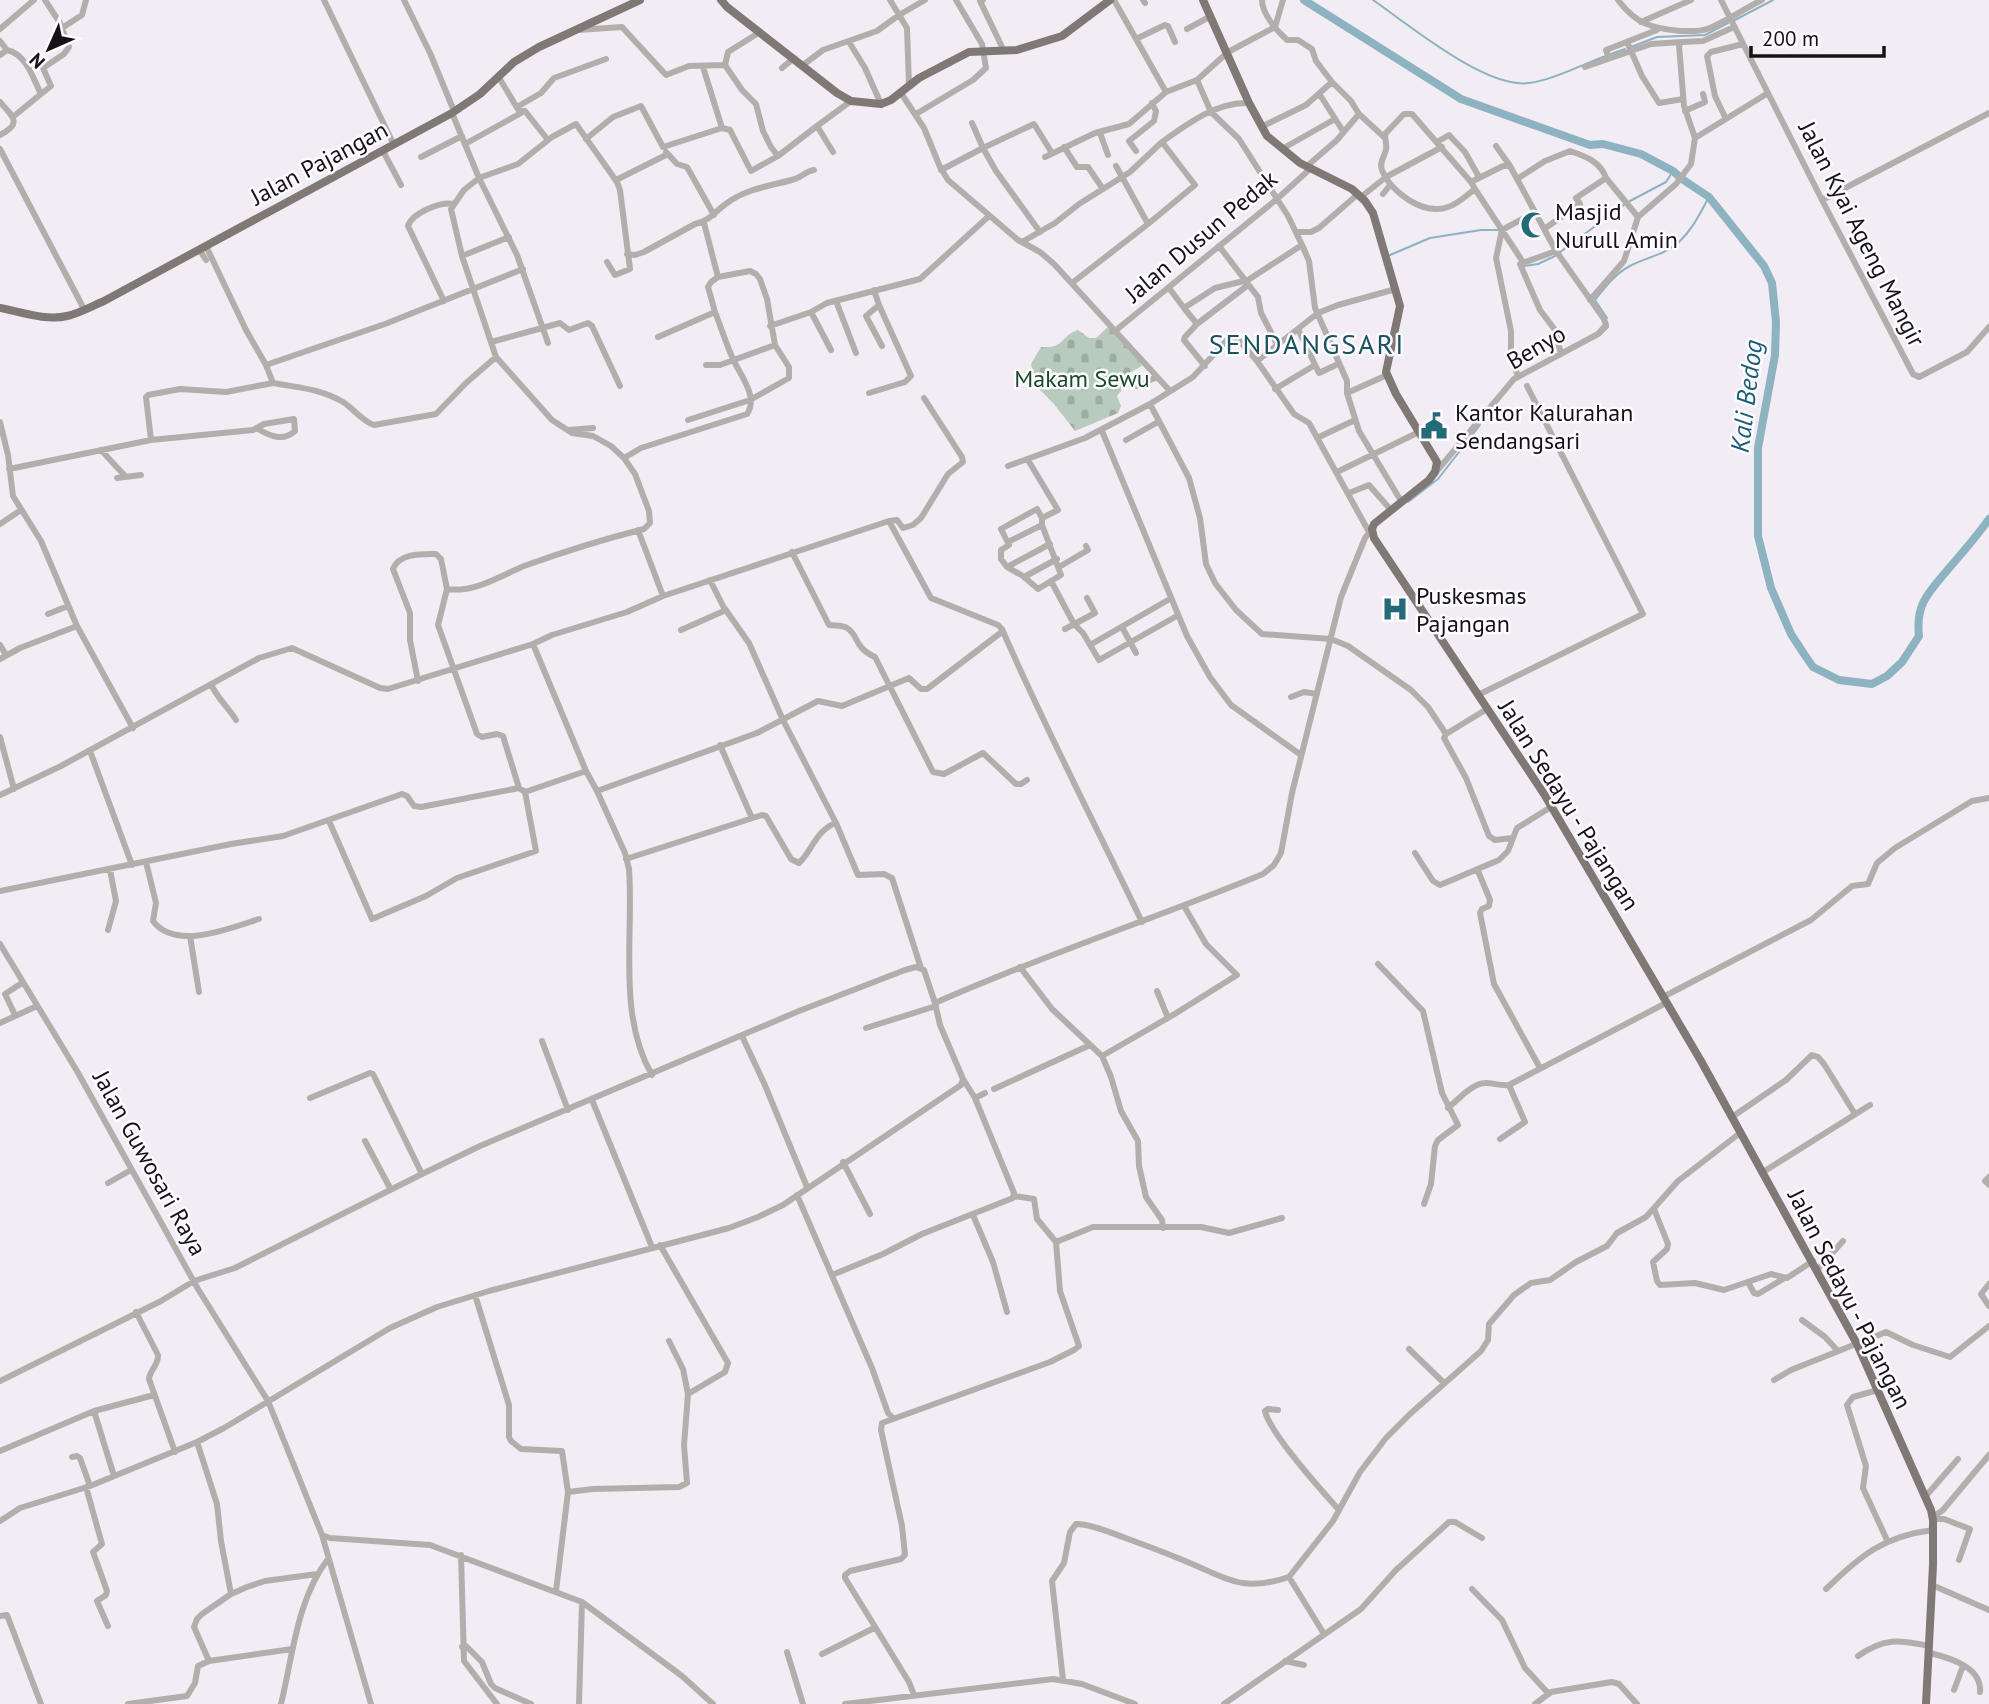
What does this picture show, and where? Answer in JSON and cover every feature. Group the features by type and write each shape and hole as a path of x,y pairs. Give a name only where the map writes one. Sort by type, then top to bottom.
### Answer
{"main road":[{"name":"Jalan Pajangan","path":"0,309 58,317 104,301 453,112 480,94 514,62 539,47 640,0"},
{"path":"721,0 851,101 881,104 957,56 974,50 1004,51 1031,47 1062,36 1112,0"},
{"path":"1203,0 1249,103 1267,136 1308,168 1359,195 1373,213 1396,289 1400,316 1386,369 1387,375 1436,459 1436,472 1390,509 1370,531"},
{"name":"Jalan Sedayu - Pajangan","path":"1370,531 1552,807 1732,1116 1857,1344 1933,1518 1926,1704"}],"street":[{"path":"0,29 34,0"},
{"path":"0,135 12,127 14,116 51,86 43,68 68,51 62,28 45,0"},
{"path":"62,28 82,15 86,0"},
{"path":"324,0 394,145"},
{"path":"404,0 430,53 479,178 523,269 548,343"},
{"path":"890,0 906,28 909,85"},
{"path":"803,65 823,50 884,28 899,15 925,0"},
{"path":"916,114 981,74 987,66 980,41 956,0"},
{"path":"981,0 1004,51"},
{"path":"1112,0 1166,92"},
{"path":"1262,0 1262,6 1285,39 1298,40 1312,49 1316,61 1332,82 1351,101 1359,114 1384,137 1386,145 1381,168 1390,185 1424,208 1437,209 1451,206 1475,189"},
{"path":"941,170 1034,124 1049,155 1129,124 1166,92 1196,80 1228,52 1275,27 1283,0"},
{"path":"1618,0 1629,14 1641,22 1682,42 1703,41 1762,0"},
{"path":"1672,0 1676,8"},
{"path":"1641,22 1691,0"},
{"name":"Jalan Kyai Ageng Mangir","path":"1721,0 1913,374 1919,377 1967,352 1989,327"},
{"path":"1187,29 1211,16"},
{"path":"1630,46 1651,44 1670,35 1731,22"},
{"path":"1136,39 1165,25 1175,42"},
{"path":"576,30 622,27 647,52 664,75 689,66 725,65"},
{"path":"1586,67 1658,29"},
{"path":"760,32 728,52 725,65 742,90 756,104 763,131 778,156"},
{"path":"0,41 7,50 17,52 22,58 41,94"},
{"path":"849,42 865,68 881,104"},
{"path":"1590,300 1624,261 1638,218 1676,184 1690,164 1695,138 1683,99 1679,47 1682,42"},
{"path":"1726,119 1715,96 1707,56 1711,52 1742,44"},
{"path":"1630,46 1642,76 1659,103 1683,99"},
{"path":"0,55 7,50"},
{"path":"782,68 794,58"},
{"path":"517,107 541,93 554,78 606,59"},
{"path":"703,67 722,128"},
{"path":"498,76 519,112 525,112"},
{"path":"1196,80 1211,112 1239,139 1296,232 1309,261 1315,308 1347,381 1347,393 1355,420 1401,501"},
{"path":"1261,127 1306,105 1332,82"},
{"path":"901,93 916,114 948,180 989,216 1047,258 1170,391"},
{"path":"1695,138 1768,93"},
{"path":"1685,111 1705,102 1703,94"},
{"path":"1320,95 1343,131"},
{"path":"751,171 778,156 851,101"},
{"path":"0,102 14,116"},
{"path":"1139,156 1129,141 1154,121 1156,111 1152,103"},
{"path":"1022,242 1122,177 1139,156 1211,112 1234,103 1249,103"},
{"path":"586,139 613,117 641,106 661,146 677,164 687,167 714,215"},
{"path":"525,112 548,140"},
{"path":"465,144 525,112"},
{"path":"1384,137 1408,113 1471,182 1522,262 1540,310 1555,330 1561,354"},
{"path":"1822,200 1989,113"},
{"name":"Jalan Dusun Pedak","path":"1115,331 1277,199 1359,114"},
{"path":"1282,149 1335,119"},
{"path":"972,123 996,171 1040,232"},
{"path":"447,589 474,588 526,566 649,526 649,511 635,474 624,458 611,446 593,436 566,430 552,420 496,357 462,256 451,214 454,204 464,190 479,178 518,164 548,140 575,124 621,190 630,269 614,275 607,262"},
{"path":"817,126 832,152"},
{"path":"664,147 722,128 730,130 751,171 754,188"},
{"path":"1100,133 1108,155"},
{"path":"1296,232 1311,232 1319,228 1359,195 1449,135 1479,177"},
{"path":"421,157 462,136"},
{"path":"1072,283 1195,185 1163,142"},
{"name":"Benyo","path":"1436,472 1518,376 1604,330 1606,325 1557,253 1510,166 1496,146"},
{"path":"1064,147 1077,167 1088,167 1091,170 1103,189"},
{"path":"0,149 84,309"},
{"path":"383,151 401,184"},
{"path":"1517,179 1545,161 1570,151 1598,164 1638,218"},
{"path":"616,180 668,154"},
{"path":"1116,166 1149,224"},
{"path":"1471,182 1503,166 1510,166"},
{"path":"627,254 644,252 695,224 704,223 726,203 754,188 797,178 814,170"},
{"path":"1544,229 1580,204 1576,198 1606,178"},
{"path":"1383,194 1390,185"},
{"path":"444,301 408,226 411,219 418,215 447,203 454,204"},
{"path":"1518,376 1511,358 1511,331 1496,258 1502,230 1535,212"},
{"path":"770,326 836,301 920,279 989,216"},
{"path":"704,223 718,277"},
{"path":"462,256 509,237"},
{"path":"1205,366 1184,339 1197,324 1246,283 1302,245"},
{"path":"1219,246 1259,300 1261,313 1277,344"},
{"path":"203,247 206,260"},
{"path":"203,247 273,383"},
{"path":"1522,262 1557,253"},
{"path":"266,365 444,301 523,269"},
{"path":"624,458 641,448 747,414 751,406 750,400 748,387 733,358 708,287 718,277 750,271 756,274 767,299 775,345 789,367 789,380 750,400 688,420"},
{"path":"1184,307 1215,288 1246,283"},
{"path":"1169,288 1197,324"},
{"path":"1257,360 1318,313 1396,289"},
{"path":"869,393 905,382 911,376 874,290"},
{"path":"836,301 856,353"},
{"path":"879,305 866,316 882,346"},
{"path":"658,337 715,312"},
{"path":"811,312 831,350"},
{"path":"491,342 560,323 569,330 586,323 591,325 620,387"},
{"path":"1298,329 1320,373 1338,364"},
{"path":"866,1028 936,1004 1020,967 1263,874 1278,860 1341,597 1370,531 1309,423 1294,414 1257,360 1234,336 1182,386 1101,430 1008,466"},
{"path":"706,365 720,365 733,358 737,359 775,345"},
{"path":"151,440 146,397 148,395 180,389 226,392 273,383 307,387 345,403 367,423 374,425 436,414 496,357"},
{"path":"1275,389 1315,365"},
{"path":"1347,393 1387,375"},
{"path":"1136,386 1157,377"},
{"path":"1478,695 1643,614 1527,386"},
{"path":"0,795 90,751 259,658 289,648 380,688 388,689 533,644 552,635 627,612 663,596 889,521 897,520 901,528 918,522 948,474 963,462 924,398"},
{"path":"1150,404 1189,478 1200,518 1206,564 1223,594 1262,634 1331,639 1348,646 1411,690 1446,734"},
{"path":"9,469 151,440 258,429 276,438 292,434 295,430 294,419 264,424 258,429"},
{"path":"1318,438 1355,420"},
{"path":"1126,440 1158,422"},
{"path":"0,424 8,455 13,496 41,541 77,626 133,728"},
{"path":"566,430 593,428"},
{"path":"1101,430 1186,636 1210,677 1231,705 1301,755"},
{"path":"1337,472 1419,432"},
{"path":"100,450 125,476"},
{"path":"1007,542 1058,510 1028,460"},
{"path":"117,478 141,475"},
{"path":"1349,494 1369,485 1390,509"},
{"path":"1037,509 1042,521 1061,575 1038,589 1007,567 1001,559 1001,550 1009,545 1000,529 1037,509"},
{"path":"0,524 21,510"},
{"path":"889,521 931,598 998,625 1003,631 1020,673 1058,745 1142,922"},
{"path":"638,530 663,596"},
{"path":"1007,567 1050,544"},
{"path":"1024,577 1088,550 1086,546"},
{"path":"792,552 829,625 849,629 862,651 876,657 933,772 944,774 983,753 1016,784 1021,785 1027,780"},
{"path":"329,821 372,919 426,896 457,878 536,851 522,790 503,736 497,734 482,737 477,734 454,670 438,622 447,589 441,559 436,554 413,555 393,566 410,613 409,635 418,681"},
{"path":"710,580 726,610 749,643 783,720 836,823 858,876 888,875 892,878 921,968 936,1004 940,1025 963,1079 975,1098 1014,1196"},
{"path":"1051,581 1074,624 1099,660 1176,621 1164,591"},
{"path":"1065,629 1095,613 1087,598"},
{"path":"1090,645 1168,600"},
{"path":"48,614 68,606"},
{"path":"681,629 726,610"},
{"path":"0,645 3,657 77,626"},
{"path":"1122,627 1136,653"},
{"path":"597,791 757,733 818,701 842,706 909,678 923,690 930,688 1003,631"},
{"path":"533,644 630,872 631,979 635,1034 640,1053 652,1075"},
{"path":"211,684 216,695 224,701 236,720"},
{"path":"1291,698 1304,692 1317,694"},
{"path":"1487,709 1446,734 1444,738 1466,778 1489,836 1495,840 1512,838"},
{"path":"0,737 13,789"},
{"path":"720,745 752,818"},
{"path":"90,751 132,865"},
{"path":"0,891 283,836 402,794 407,796 414,806 421,807 522,790 586,771"},
{"path":"1448,1108 1480,1084 1509,1084 1540,1068 1811,920 1852,886 1868,884 1877,863 1895,848 1972,801 1989,799"},
{"path":"1415,853 1438,884 1478,871 1505,856 1519,827 1552,807"},
{"path":"626,859 765,816 795,863 799,863 820,834 829,825 836,823"},
{"path":"146,862 156,903 153,921 155,925 190,936 206,935 259,919"},
{"path":"108,930 116,899 110,870"},
{"path":"1478,871 1490,900 1489,906 1480,913 1492,977 1540,1068"},
{"path":"1102,1056 1237,975 1206,944 1184,906"},
{"path":"190,936 199,992"},
{"name":"Jalan Guwosari Raya","path":"0,944 194,1281 268,1401 322,1535 371,1704"},
{"path":"1378,964 1423,1011 1435,1066 1448,1108 1458,1125 1438,1140 1435,1146 1431,1184 1424,1204"},
{"path":"1020,967 1052,1009 1102,1056 1121,1111 1138,1141 1139,1166 1146,1197 1162,1220 1163,1228"},
{"path":"0,1381 136,1311 167,1298 194,1281 235,1268 390,1188 480,1146 741,1036 905,970 921,968"},
{"path":"15,1015 6,993 22,983"},
{"path":"1157,991 1168,1018"},
{"path":"0,1023 37,1006"},
{"path":"741,1036 764,1083 807,1187"},
{"path":"541,1041 568,1110"},
{"path":"994,1089 1090,1045"},
{"path":"1732,1116 1786,1080 1812,1055 1824,1064 1855,1114"},
{"path":"310,1098 373,1074 422,1174"},
{"path":"0,1521 20,1508 88,1486 197,1442 390,1328 438,1307 739,1224 783,1205 953,1091 963,1079"},
{"path":"1500,1139 1525,1122 1509,1084"},
{"path":"975,1098 985,1093"},
{"path":"592,1100 652,1247"},
{"path":"1763,1171 1870,1105"},
{"path":"1063,1680 1052,1587 1054,1578 1064,1563 1070,1532 1076,1524 1100,1529 1188,1562 1211,1574 1245,1584 1267,1585 1289,1577 1339,1510 1360,1472 1386,1438 1481,1351 1488,1340 1489,1324 1514,1295 1531,1283 1550,1280 1576,1262 1607,1246 1617,1233 1646,1217 1678,1181 1740,1133"},
{"path":"365,1140 390,1188"},
{"path":"844,1162 870,1214"},
{"path":"108,1183 131,1170"},
{"path":"1989,1177 1985,1181 1989,1185"},
{"path":"797,1195 892,1418"},
{"path":"832,1275 922,1234 1010,1201 1014,1196"},
{"path":"914,1695 909,1682 874,1628 845,1575 850,1571 901,1559 905,1555 902,1526 881,1430 882,1423 1032,1369 1077,1348 1078,1340 1058,1284 1056,1242 1037,1219 1034,1199 1014,1196"},
{"path":"1654,1209 1669,1246 1653,1262 1659,1284 1695,1283 1724,1290 1770,1274 1783,1279"},
{"path":"972,1215 993,1262 1007,1312"},
{"path":"1056,1242 1093,1227 1201,1227 1229,1233 1282,1218"},
{"path":"1748,1282 1757,1294 1815,1265 1843,1241"},
{"path":"660,1245 728,1363 726,1371 688,1394"},
{"path":"1989,1284 1981,1294 1989,1306"},
{"path":"475,1295 509,1405 511,1441 521,1449 562,1451 568,1492 556,1591"},
{"path":"136,1311 158,1355 158,1362 149,1375 174,1452"},
{"path":"1802,1320 1825,1337 1838,1351"},
{"path":"1774,1380 1791,1370 1889,1332 1913,1345 1950,1357 1987,1331"},
{"path":"568,1492 685,1486 684,1446 688,1394 683,1370 669,1341"},
{"path":"1409,1349 1444,1383"},
{"path":"1878,1390 1853,1396 1847,1405 1866,1466 1863,1488 1887,1540"},
{"path":"0,1451 94,1411 154,1395"},
{"path":"1278,1410 1265,1411 1269,1422 1303,1469 1339,1510"},
{"path":"94,1411 114,1476"},
{"path":"197,1442 218,1504 221,1541 231,1594"},
{"path":"1933,1518 1947,1506 1989,1455"},
{"path":"72,1457 80,1458 102,1544 93,1552 107,1591 106,1595 97,1601 108,1626"},
{"path":"1925,1497 1958,1459"},
{"path":"1933,1518 1970,1529 1959,1560"},
{"path":"1224,1704 1367,1604 1395,1570 1449,1522 1455,1522 1482,1538"},
{"path":"1825,1589 1852,1563 1887,1540 1934,1530"},
{"path":"322,1535 330,1538 425,1544 461,1555 582,1602 621,1629 713,1704"},
{"path":"461,1555 463,1647 466,1664 497,1704"},
{"path":"281,1704 292,1649 317,1574 328,1559"},
{"path":"209,1661 197,1635 195,1622 231,1594 265,1581 317,1574"},
{"path":"1289,1577 1324,1634"},
{"path":"1932,1585 1989,1610"},
{"path":"1472,1589 1502,1620 1525,1668 1548,1693"},
{"path":"579,1704 582,1602"},
{"path":"0,1616 7,1615 41,1704"},
{"path":"822,1654 874,1628"},
{"path":"1858,1656 1877,1645 1898,1640 1930,1649 1963,1666 1979,1678 1980,1692"},
{"path":"463,1647 466,1646 482,1662 495,1688 531,1704"},
{"path":"128,1704 187,1696 195,1683 198,1666 209,1661 292,1649"},
{"path":"787,1652 803,1704"},
{"path":"1285,1661 1304,1665"},
{"path":"1954,1690 1963,1666"},
{"path":"845,1704 1023,1681 1063,1680 1082,1684 1135,1704"},
{"path":"1535,1704 1548,1693 1612,1682 1619,1685 1637,1704"}],"green space":[{"name":"Makam Sewu","path":"1109,326 1139,359 1142,366 1122,377 1121,391 1117,396 1121,406 1118,413 1075,431 1037,387 1031,364 1041,347 1055,346 1078,330 1089,338 1096,338"}],"waterway":[{"name":"Kali Bedog","path":"1304,0 1461,99 1590,145 1603,144 1641,154 1673,171 1709,197 1764,266 1772,283 1776,322 1775,355 1758,448 1758,536 1771,588 1791,634 1813,667 1839,680 1872,684 1887,676 1902,662 1919,636 1919,615 1926,598 1989,519"},
{"path":"1373,0 1448,53 1470,66 1511,82 1529,83 1548,79 1606,56"},
{"path":"1733,21 1773,0"},
{"path":"1631,47 1657,37 1705,35 1728,23"},
{"path":"1611,54 1625,49"},
{"path":"1630,201 1666,182 1673,171"},
{"path":"1607,318 1595,300 1603,290 1625,269 1679,242 1709,197"},
{"path":"1559,253 1625,204"},
{"path":"1390,255 1430,238 1499,230"},
{"path":"1524,266 1538,264 1555,256"},
{"path":"1600,335 1608,327"},
{"path":"1408,502 1438,479 1480,425"}],"place":[{"name":"Masjid Nurull Amin","path":"1534,225"},
{"name":"Kantor Kalurahan Sendangsari","path":"1434,426"},
{"name":"Puskesmas Pajangan","path":"1395,609"}],"district":[{"name":"SENDANGSARI","path":"1307,343"}]}
